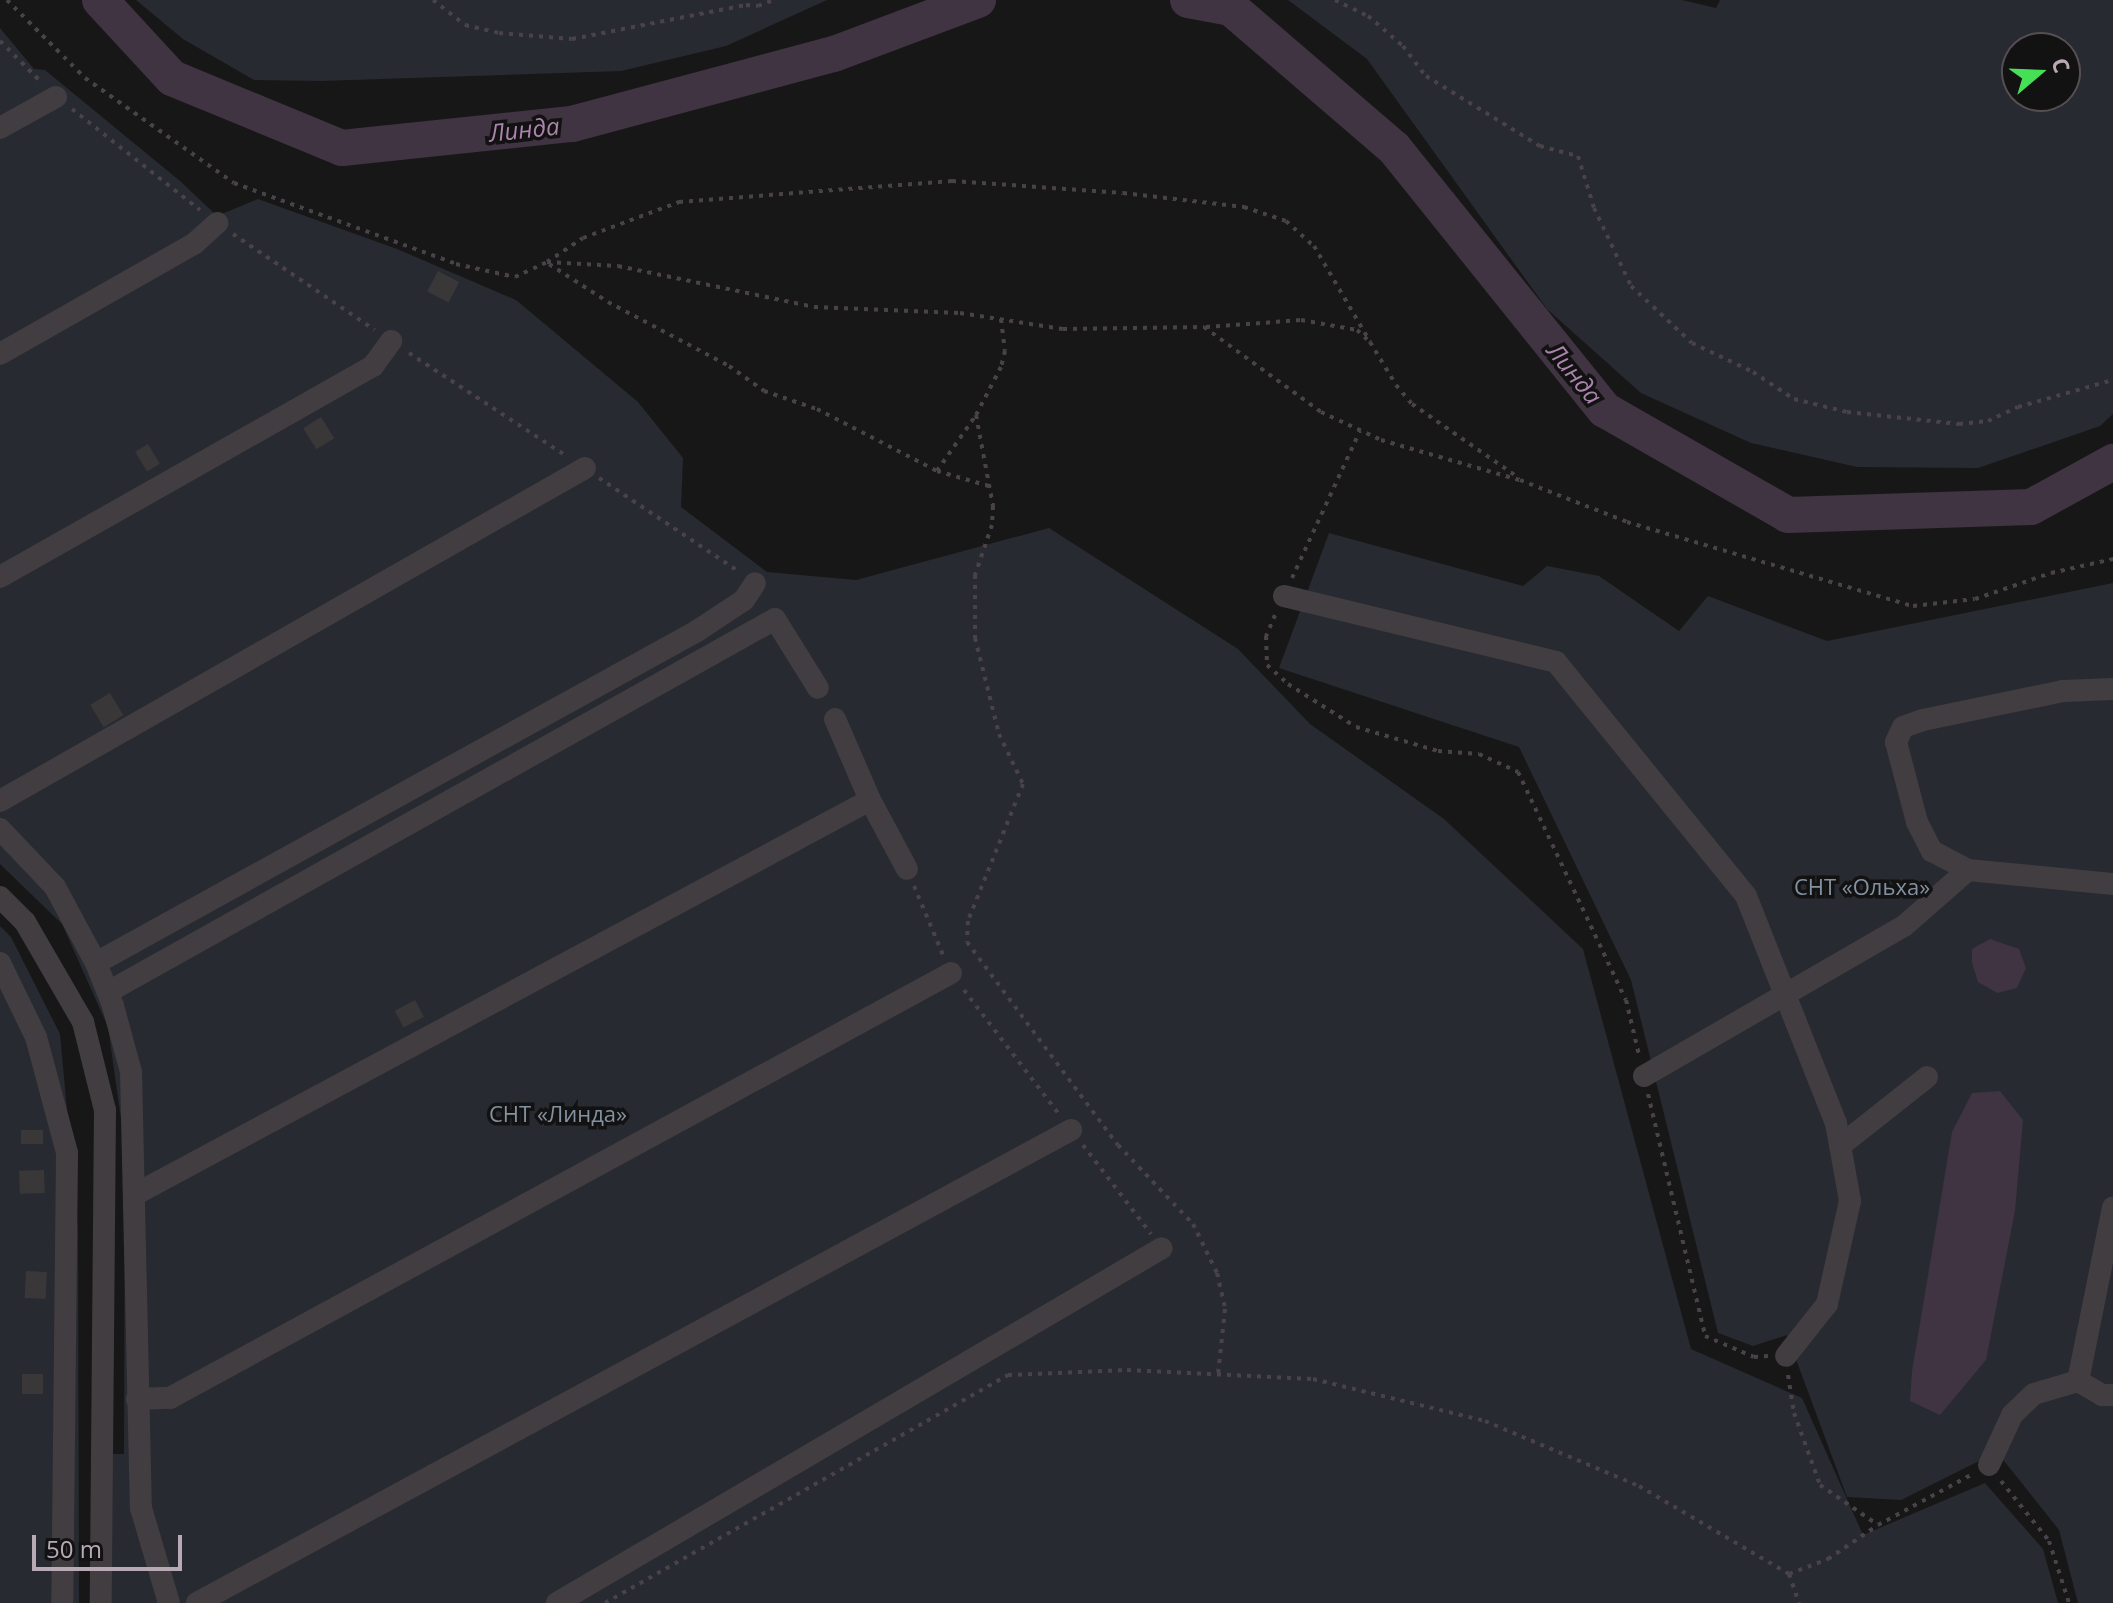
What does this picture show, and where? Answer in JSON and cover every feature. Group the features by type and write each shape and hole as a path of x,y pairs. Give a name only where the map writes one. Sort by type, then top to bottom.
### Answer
{"street":[{"path":"0,128 56,97"},
{"path":"0,354 195,243 217,223"},
{"path":"0,577 373,366 391,341"},
{"path":"0,801 585,468"},
{"path":"96,963 697,631 744,600 755,583"},
{"path":"1284,596 1556,662 1746,896 1836,1123 1850,1201 1827,1304 1786,1356"},
{"path":"108,992 775,619 818,688"},
{"path":"2113,689 2063,691 1923,720 1903,727 1896,742 1917,822 1932,851 1968,870 2113,884"},
{"path":"835,719 870,800 907,869"},
{"path":"134,1195 870,800"},
{"path":"0,829 55,887 96,963 108,992 131,1072 141,1508 169,1603"},
{"path":"1644,1076 1904,926 1968,870"},
{"path":"0,897 25,922 83,1022 105,1110 101,1603"},
{"path":"0,963 36,1037 67,1153 62,1603"},
{"path":"137,1399 170,1398 951,973"},
{"path":"1840,1146 1927,1077"},
{"path":"197,1603 1071,1130"},
{"path":"2078,1381 2113,1208"},
{"path":"557,1603 1162,1248"},
{"path":"1989,1465 2012,1415 2034,1394 2078,1381 2102,1395 2113,1395"}],"path":[{"path":"7,0 85,78 234,183 456,264 515,277 547,262 583,238 679,202 952,181 1123,193 1244,207 1286,221 1314,246 1396,385 1412,404 1520,480"},
{"path":"433,0 465,25 499,33 572,39 746,5 758,6 774,0"},
{"path":"1335,0 1368,16 1403,46 1426,76 1540,146 1578,156 1594,208 1631,286 1692,343 1753,372 1794,399 1847,412 1959,424 1988,421 2018,407 2113,380"},
{"path":"547,262 618,266 814,307 960,313 1063,329 1204,327 1301,320 1339,324 1357,330 1370,342"},
{"path":"547,262 608,302 729,366 764,391 817,409 937,471 990,487"},
{"path":"937,471 976,415 1001,367 1005,351 1001,319"},
{"path":"1204,327 1321,412 1381,440 1520,480 1627,522 1913,606 1975,599 2051,573 2113,559"},
{"path":"976,415 990,487 992,525 975,575 975,638 999,734 1023,784 968,921 967,942 1118,1145 1193,1224 1217,1273 1225,1309 1218,1375"},
{"path":"1360,431 1266,636 1267,665 1288,684 1356,727 1438,751 1479,754 1518,772 1626,1000 1705,1336 1754,1357 1786,1356 1794,1413 1820,1485 1878,1525"},
{"path":"907,869 951,973 1162,1248"},
{"path":"605,1603 1008,1375 1127,1370 1313,1379 1485,1421 1639,1486 1789,1574 1799,1603"},
{"path":"1789,1574 1828,1559 1878,1525 1989,1465 2049,1541 2069,1603"}],"green space":[{"path":"136,0 827,0 726,46 621,71 321,81 254,80 183,39"},
{"path":"1288,0 1682,0 1716,8 1720,0 2113,0 2113,414 2100,426 1978,468 1857,467 1751,443 1641,393 1547,309 1367,59"},
{"name":"СНТ «Линда»","path":"0,28 34,69 45,70 180,181 217,216 258,199 397,249 516,300 638,402 683,458 681,507 767,572 856,580 1049,528 1238,649 1310,724 1444,819 1583,949 1691,1349 1802,1398 1863,1535 1985,1483 2043,1549 2058,1603 106,1603 107,1454 124,1454 125,1147 108,1027 62,924 0,864"},
{"name":"СНТ «Ольха»","path":"1329,533 1523,586 1547,566 1599,576 1679,631 1708,596 1827,641 2113,583 2113,1603 2078,1603 2059,1530 1997,1452 1901,1500 1847,1497 1787,1335 1753,1346 1718,1333 1631,980 1519,747 1279,668"},
{"path":"0,926 11,937 60,1034 78,1229 79,1603 0,1603"}],"shaded area":[{"path":"1990,939 2019,949 2026,968 2017,988 1997,993 1978,982 1972,963 1972,949"},
{"path":"2000,1091 2023,1120 2015,1211 1986,1360 1940,1415 1910,1401 1912,1371 1952,1132 1972,1093"}],"building":[{"path":"438,271 459,282 448,303 427,291"},
{"path":"321,417 334,438 316,449 303,428"},
{"path":"148,444 160,464 147,471 135,452"},
{"path":"110,693 123,715 104,727 90,705"},
{"path":"415,1000 424,1017 404,1028 395,1011"},
{"path":"21,1130 43,1130 43,1144 21,1144"},
{"path":"44,1170 45,1193 20,1194 19,1171"},
{"path":"26,1271 47,1272 46,1299 25,1298"},
{"path":"22,1374 43,1374 43,1394 22,1394"}],"waterway":[{"name":"Линда","path":"100,0 172,78 342,148 572,124 834,54 978,0"},
{"name":"Линда","path":"1188,0 1231,8 1394,148 1605,410 1788,515 2031,507 2113,462"}]}
